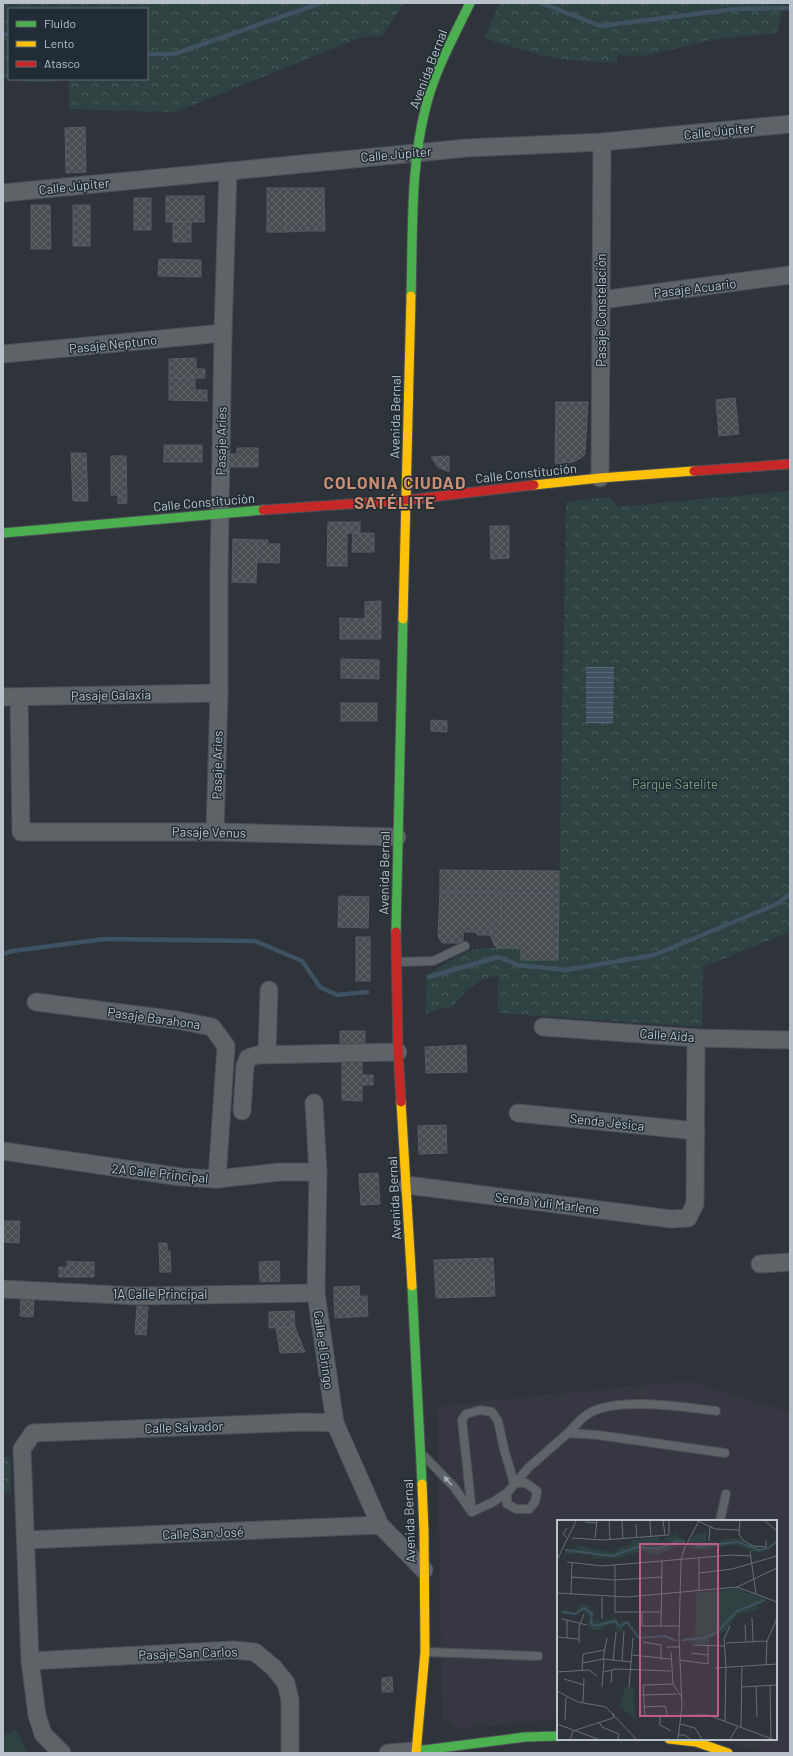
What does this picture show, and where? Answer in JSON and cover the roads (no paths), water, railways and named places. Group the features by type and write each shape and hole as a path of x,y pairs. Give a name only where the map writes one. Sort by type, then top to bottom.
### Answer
{"main road":[{"name":"Avenida Bernal","path":"416,1752 425,1652 424,1570 407,1185 398,1052 396,962 397,837 407,500 413,216 418,152 427,104 446,50 470,3"},
{"name":"Calle Constitución","path":"3,533 220,513 407,500 600,478 790,464"},
{"path":"416,1752 524,1737 557,1736"},
{"path":"696,1740 728,1753"}],"street":[{"name":"Calle Júpiter","path":"3,193 418,152 467,148 602,142 790,124"},
{"name":"Pasaje Constelación","path":"600,478 602,142"},
{"name":"Pasaje Aries","path":"215,832 219,693 223,333 228,171"},
{"name":"Pasaje Acuario","path":"601,300 790,275"},
{"name":"Pasaje Neptuno","path":"3,354 223,333"},
{"name":"Pasaje Galaxia","path":"11,697 219,693"},
{"name":"Pasaje Venus","path":"11,697 20,832 215,832 397,837"},
{"path":"267,1054 269,990"},
{"name":"Pasaje Barahona","path":"36,1002 177,1020 212,1027 226,1046 217,1179"},
{"name":"Calle Aida","path":"543,1027 696,1038 790,1040"},
{"path":"696,1038 696,1131"},
{"path":"242,1111 245,1066 248,1058 267,1054 398,1052"},
{"name":"Calle el Gringo","path":"314,1103 318,1172 316,1293 334,1423 380,1525 424,1570"},
{"name":"Senda Jésica","path":"518,1113 696,1131"},
{"name":"Senda Yuli Marlene","path":"407,1185 670,1219 688,1218 695,1204 696,1131"},
{"name":"2A Calle Principal","path":"3,1150 181,1177 217,1179 280,1172 318,1172"},
{"path":"760,1264 790,1262"},
{"name":"1A Calle Principal","path":"3,1290 137,1296 316,1293"},
{"name":"Calle Salvador","path":"26,1540 22,1449 33,1434 306,1422 334,1423"},
{"name":"Calle San José","path":"26,1540 380,1525"},
{"path":"26,1540 30,1660 37,1715 43,1734 62,1753"},
{"name":"Pasaje San Carlos","path":"30,1660 233,1650 255,1652 274,1668 286,1683 290,1700 290,1753"},
{"path":"388,1753 416,1752"}],"lane":[{"path":"396,962 433,961 465,946"},
{"path":"472,1512 493,1502 507,1493 528,1468 587,1414 603,1407 649,1404 716,1411"},
{"path":"472,1512 462,1420 466,1414 480,1410 492,1412 498,1421 514,1484"},
{"path":"568,1433 598,1435 725,1453"},
{"path":"420,1453 430,1461 454,1487 472,1512"},
{"path":"507,1493 507,1504 516,1509 529,1509 535,1502 537,1491 526,1483 514,1484"},
{"path":"720,1520 726,1494"},
{"path":"425,1652 538,1656"}],"water":[{"path":"586,667 614,667 613,724 586,723"}],"waterway":[{"path":"148,54 174,54 321,3"},
{"path":"541,3 601,26 735,9 790,8"},
{"path":"3,35 8,34"},
{"path":"429,977 498,957 518,965 566,970 654,955 777,904 790,894"},
{"path":"3,954 12,951 105,939 255,941 302,961 320,987 337,995 367,992"}],"district":[{"name":"COLONIA CIUDAD SATÉLITE","path":"395,493"}],"park label":[{"name":"Parque Satelite","path":"675,784"}]}
